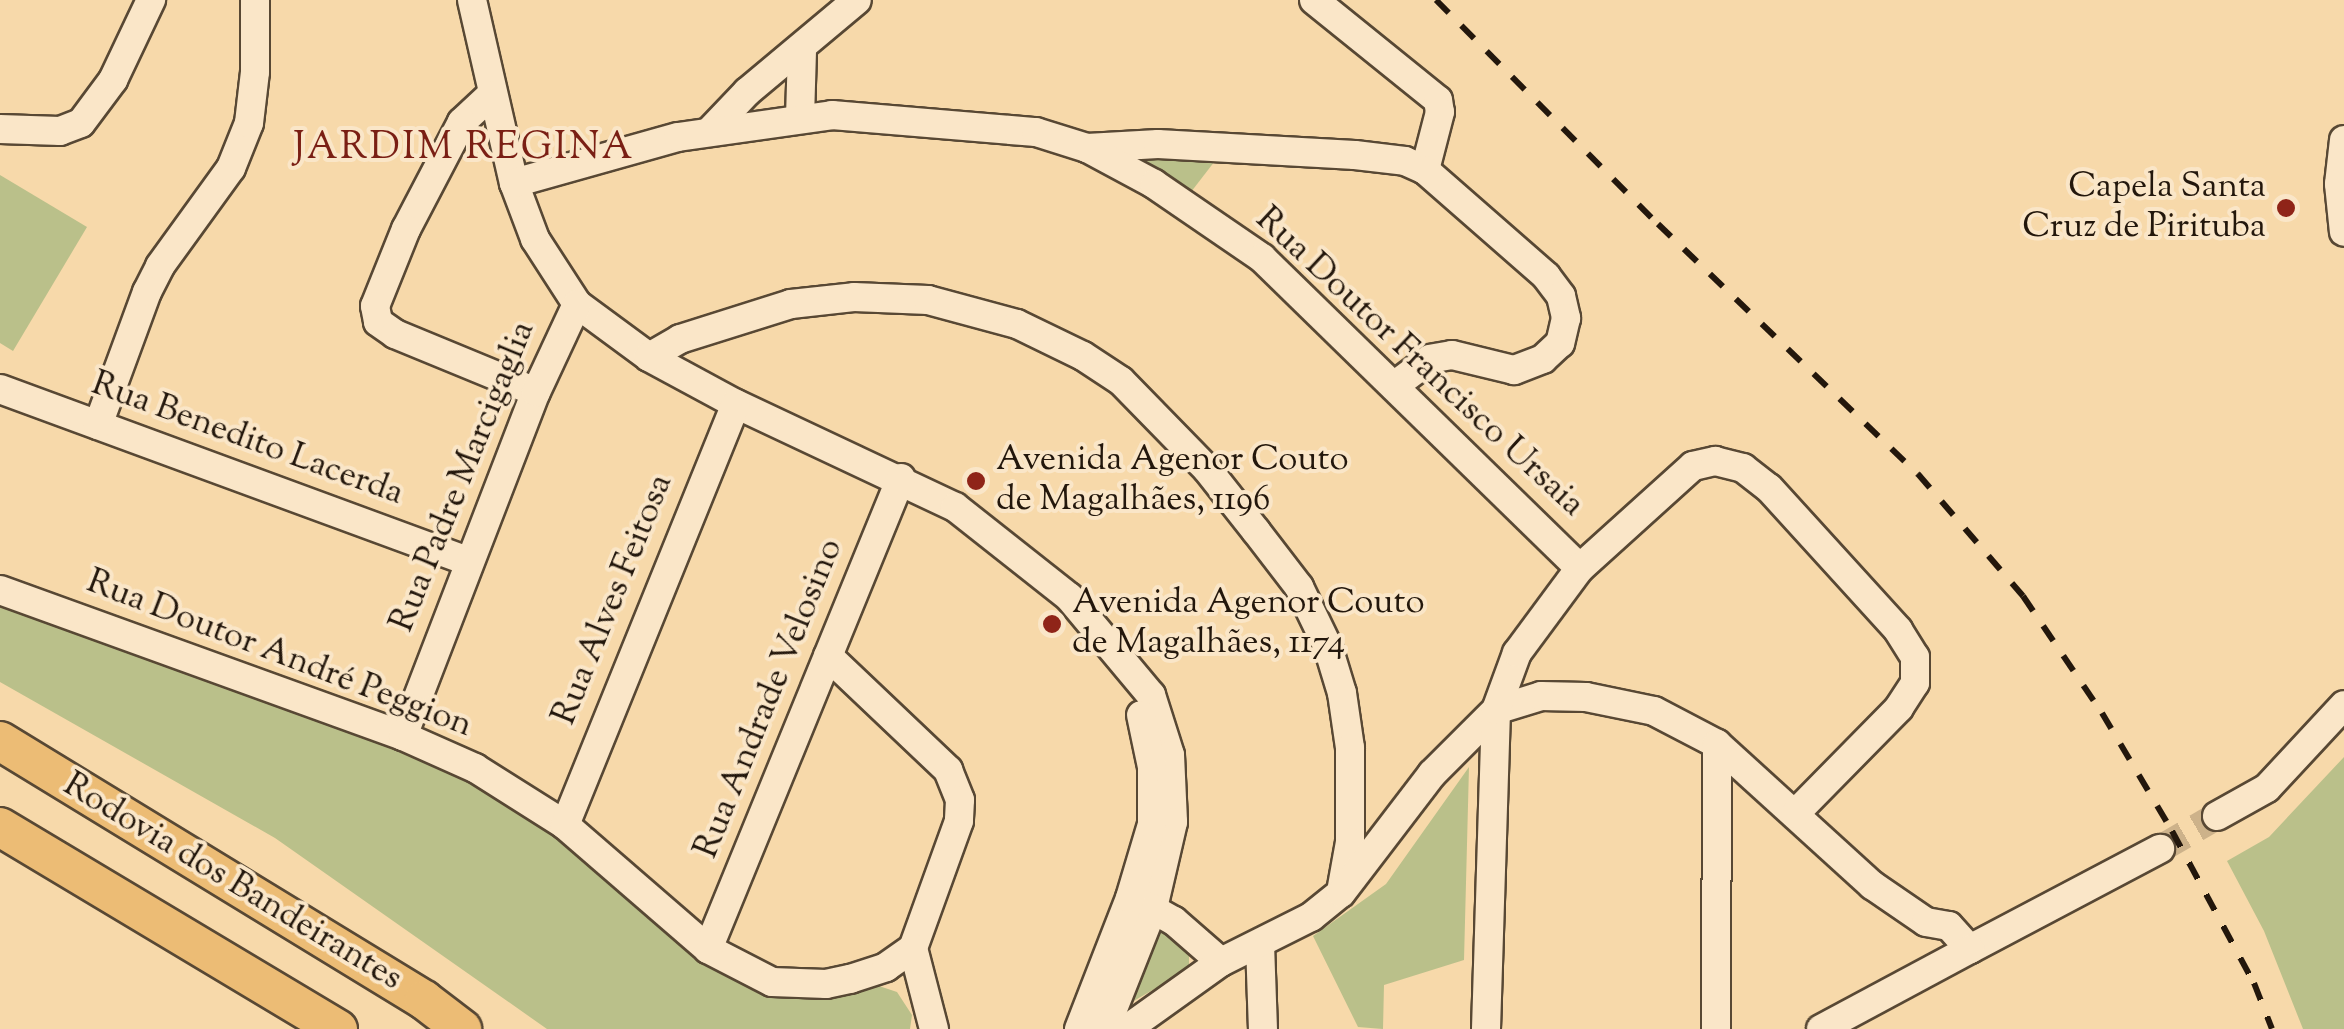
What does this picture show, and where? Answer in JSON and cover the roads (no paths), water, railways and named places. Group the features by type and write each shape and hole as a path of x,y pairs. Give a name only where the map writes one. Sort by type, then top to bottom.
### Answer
{"highway":[{"name":"Rodovia dos Bandeirantes","path":"0,741 424,1000 462,1029"},
{"name":"Rodovia dos Bandeirantes","path":"0,827 338,1029"}],"street":[{"path":"0,129 60,131 81,122 114,80 152,0"},
{"path":"98,425 146,292 231,168 249,123 256,72 255,0"},
{"path":"472,0 514,184 535,239 577,304 649,357 736,404 901,478 955,507 1068,598 1151,696 1170,755 1173,822 1142,903 1106,1029"},
{"path":"710,131 747,92 857,0"},
{"path":"1314,0 1438,100 1440,112 1425,170"},
{"path":"800,118 802,48"},
{"path":"491,95 462,122 406,228 374,306 378,322 395,334 536,392"},
{"name":"Rua Doutor Francisco Ursaia","path":"514,184 710,131 800,118 867,117 1036,132 1087,148 1169,193 1262,258 1580,568"},
{"path":"2344,140 2339,184 2344,232"},
{"path":"1087,148 1158,144 1355,155 1405,161 1425,170 1546,276 1560,296 1566,318 1560,343 1543,360 1514,370 1452,355 1430,358 1394,386"},
{"path":"649,357 680,338 791,304 854,298 928,300 1017,324 1083,356 1121,381 1208,469 1299,587 1328,647 1342,693 1350,748 1350,842 1340,893"},
{"name":"Rua Padre Marcigaglia","path":"403,736 536,392 577,304"},
{"name":"Rua Benedito Lacerda","path":"0,389 469,562"},
{"name":"Rua Alves Feitosa","path":"564,825 736,404"},
{"path":"1486,1029 1496,710 1516,653 1580,568 1693,466 1715,462 1743,468 1768,488 1898,630 1915,656 1914,683 1899,708 1795,814"},
{"name":"Rua Andrade Velosino","path":"708,949 901,478"},
{"name":"Rua Doutor André Peggion","path":"0,590 403,736 475,768 564,825 708,949 772,982 826,984 868,974 912,948"},
{"path":"828,656 948,770 960,800 959,820 912,948 934,1029"},
{"path":"1131,1027 1221,962 1311,917 1340,893 1432,774 1496,710 1541,696 1586,697 1654,711 1717,744 1872,885 1926,922 1950,926 1970,949"},
{"path":"2217,816 2267,788 2344,706"},
{"path":"1716,1029 1717,744"},
{"path":"1821,1029 2160,849"},
{"path":"1142,903 1221,962"},
{"path":"1080,1029 1142,903"},
{"path":"1260,944 1263,1029"}],"tunnel":[{"path":"2160,849 2217,816"}],"railway":[{"path":"1436,0 1658,224 1918,474 2023,596 2102,713 2172,831 2254,983 2272,1029"}],"place":[{"name":"Capela Santa Cruz de Pirituba","path":"2286,208"},
{"name":"Avenida Agenor Couto de Magalhães, 1196","path":"976,481"},
{"name":"Avenida Agenor Couto de Magalhães, 1174","path":"1052,624"}],"district":[{"name":"JARDIM REGINA","path":"464,150"}]}
